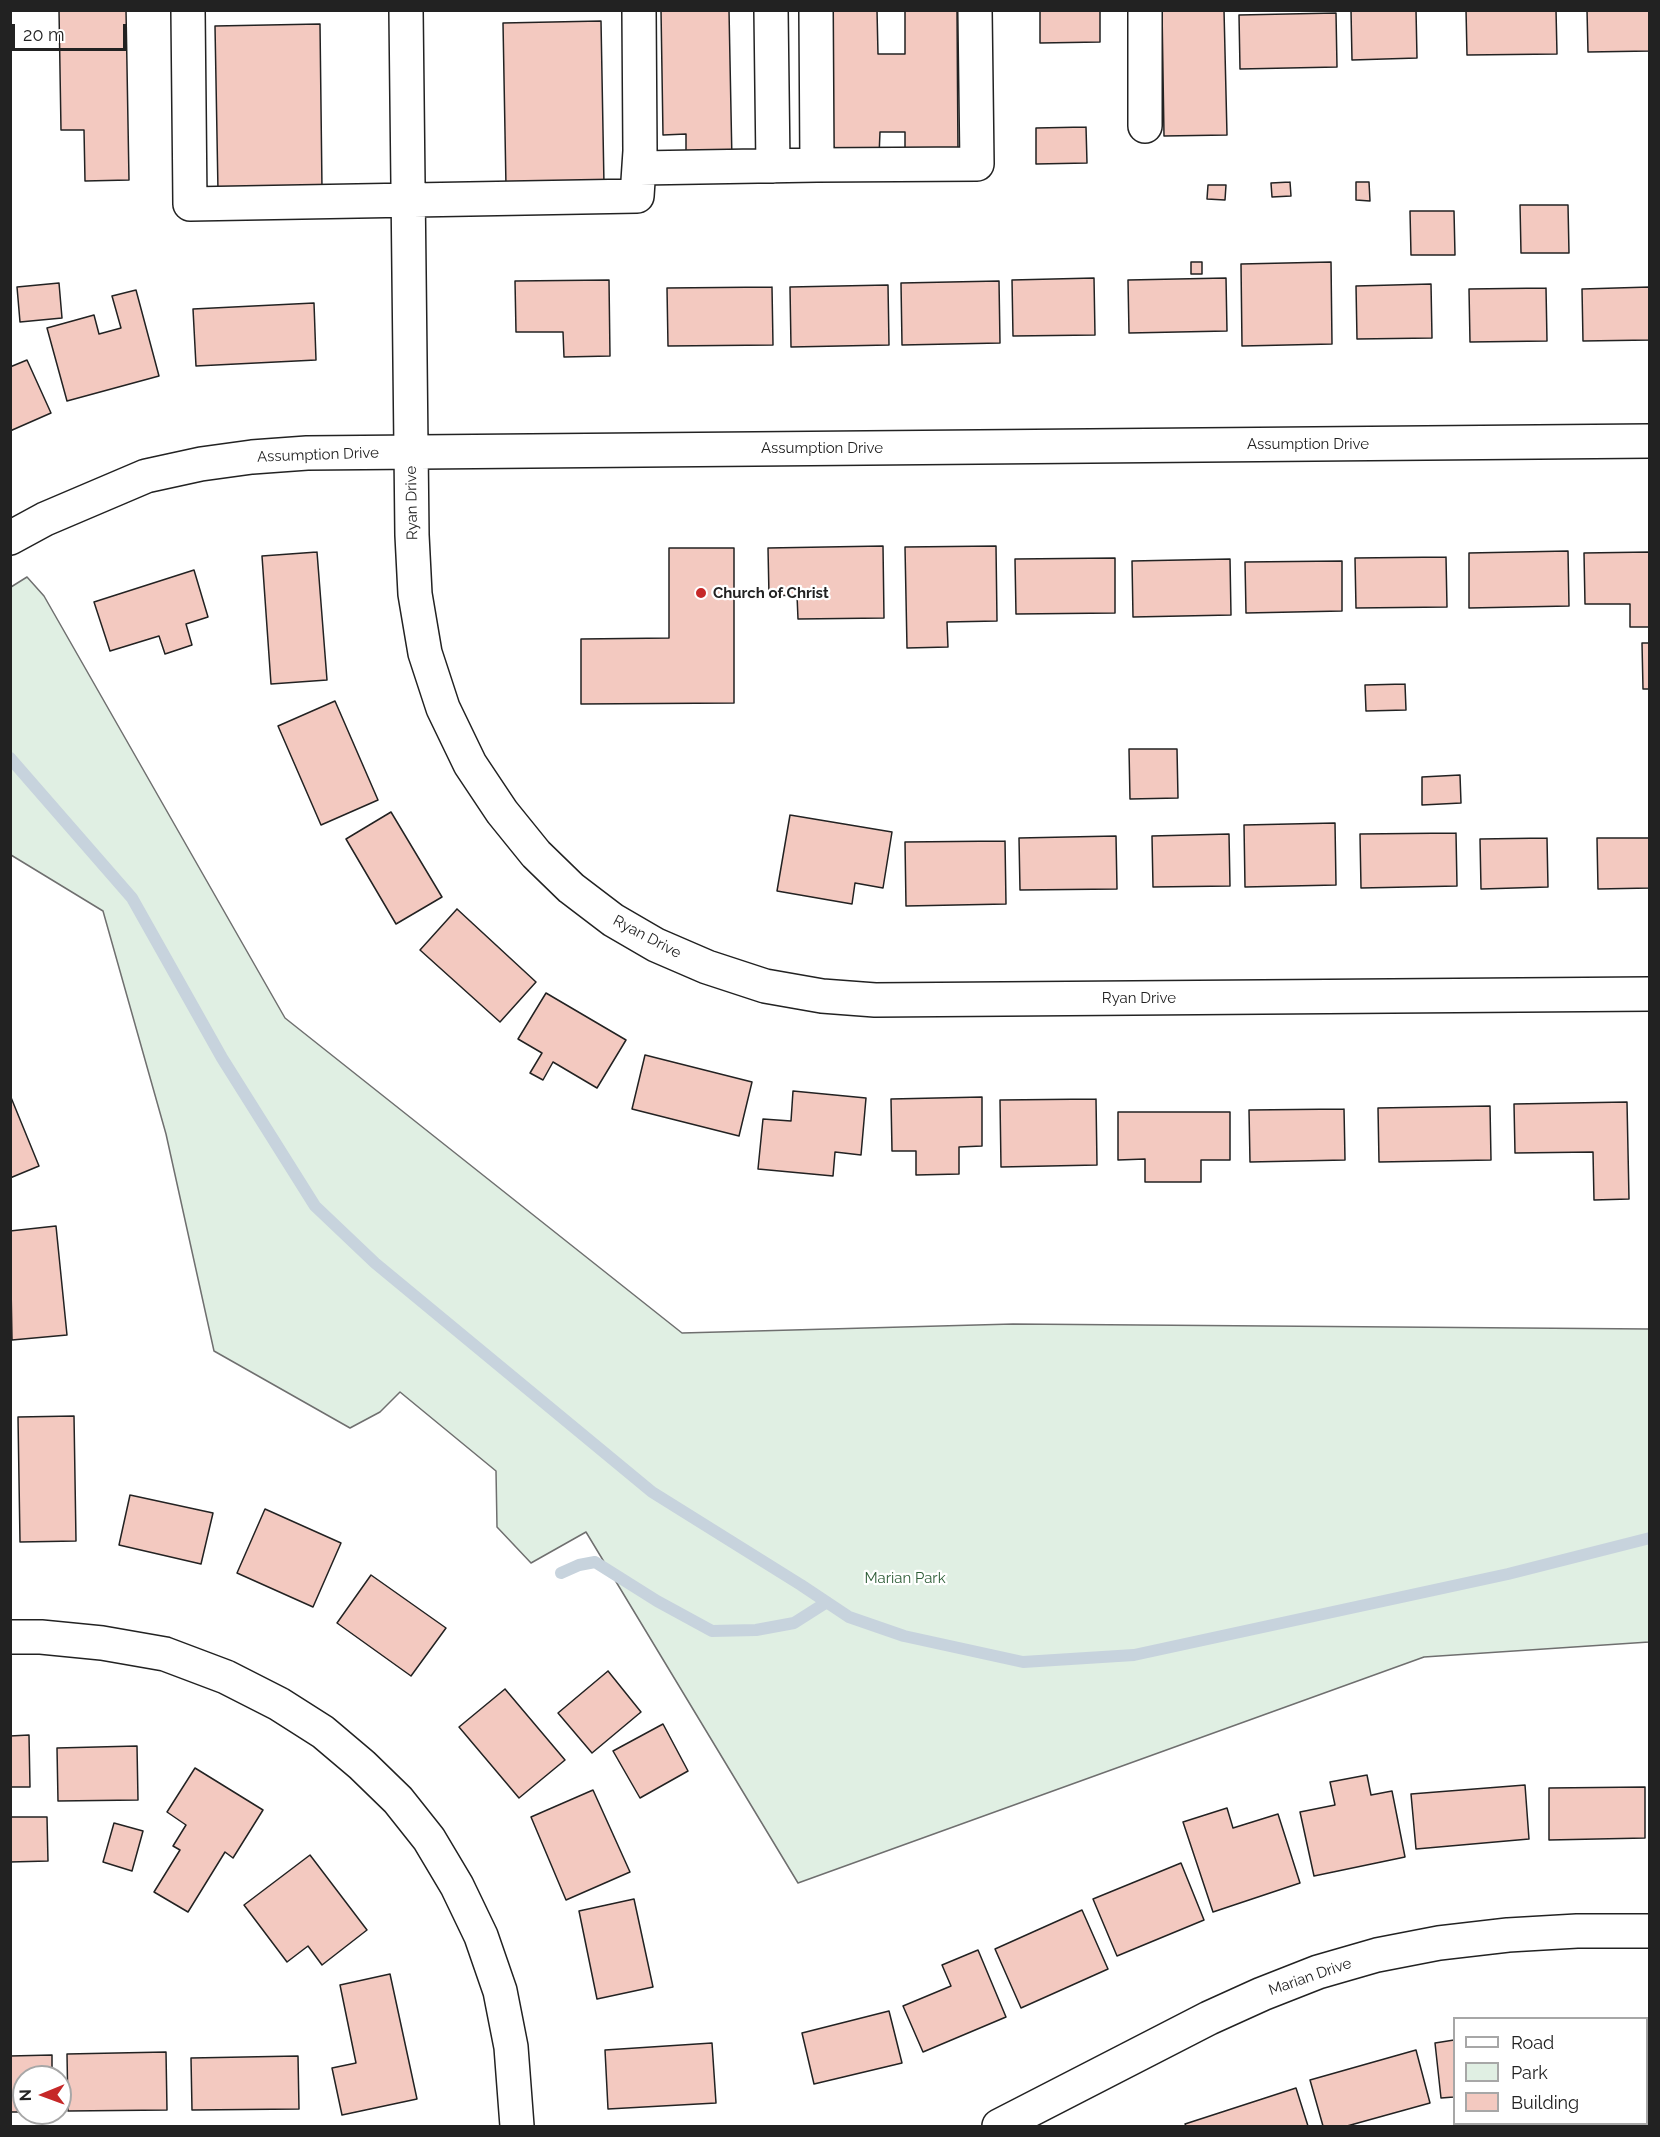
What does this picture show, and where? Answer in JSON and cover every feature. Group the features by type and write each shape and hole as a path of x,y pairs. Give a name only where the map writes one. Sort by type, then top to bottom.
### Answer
{"street":[{"path":"188,10 190,204 637,196 640,168 639,10"},
{"name":"Ryan Drive","path":"406,10 412,535 415,594 424,653 443,708 470,764 502,812 536,854 571,888 613,920 656,945 707,967 765,986 822,996 875,1000 1650,994"},
{"path":"771,10 773,166"},
{"path":"816,10 817,165"},
{"path":"640,168 977,164 975,10"},
{"path":"1144,126 1145,10"},
{"name":"Assumption Drive","path":"10,538 93,497 146,476 201,464 307,453 1650,441"},
{"path":"10,1637 102,1642 165,1654 226,1677 279,1704 323,1732 362,1765 398,1800 429,1839 457,1886 481,1936 500,1991 511,2047 517,2127"},
{"name":"Marian Drive","path":"999,2127 1209,2018 1318,1972 1357,1960 1439,1942 1508,1935 1576,1931 1650,1931"}],"green space":[{"name":"Marian Park","path":"27,577 44,596 285,1018 682,1333 1013,1324 1649,1329 1649,1642 1424,1657 798,1883 586,1532 531,1563 497,1527 496,1471 400,1392 380,1412 350,1428 214,1351 166,1134 103,911 11,855 11,587"}],"building":[{"path":"59,10 126,10 129,180 85,181 84,130 61,130"},
{"path":"661,10 729,10 732,162 686,162 686,134 663,135"},
{"path":"825,10 877,10 878,54 905,54 905,10 957,10 958,156 905,156 905,132 880,132 879,156 826,156"},
{"path":"1040,10 1100,10 1100,42 1040,43"},
{"path":"1162,10 1224,10 1227,135 1164,136"},
{"path":"1351,10 1416,10 1417,58 1352,60"},
{"path":"1466,10 1556,10 1557,54 1467,55"},
{"path":"1587,10 1650,10 1650,51 1588,52"},
{"path":"1336,13 1337,67 1240,69 1239,15"},
{"path":"601,21 604,185 506,187 503,23"},
{"path":"320,24 322,189 218,191 215,26"},
{"path":"1086,127 1087,163 1036,164 1036,128"},
{"path":"1290,182 1291,196 1272,197 1271,183"},
{"path":"1356,182 1369,182 1370,201 1356,200"},
{"path":"1208,185 1226,185 1225,200 1207,199"},
{"path":"1520,205 1568,205 1569,253 1521,253"},
{"path":"1410,211 1454,211 1455,255 1411,255"},
{"path":"1191,262 1202,262 1202,274 1191,274"},
{"path":"1331,262 1332,344 1242,346 1241,264"},
{"path":"1094,278 1095,335 1013,336 1012,280"},
{"path":"1226,278 1227,331 1129,333 1128,280"},
{"path":"609,280 610,356 564,357 563,332 516,332 515,281"},
{"path":"999,281 1000,343 902,345 901,283"},
{"path":"59,283 62,318 20,322 17,287"},
{"path":"1431,284 1432,338 1357,339 1356,286"},
{"path":"888,285 889,345 791,347 790,287"},
{"path":"772,287 773,345 668,346 667,288"},
{"path":"1650,287 1650,340 1583,341 1582,289"},
{"path":"1546,288 1547,341 1470,342 1469,289"},
{"path":"136,290 159,376 67,401 47,328 94,315 99,334 121,328 112,296"},
{"path":"314,303 316,360 196,366 193,309"},
{"path":"27,360 51,413 10,431 10,367"},
{"path":"883,546 884,618 798,619 797,595 769,596 768,548"},
{"path":"996,546 997,621 947,622 948,647 907,648 905,547"},
{"name":"Church of Christ","path":"669,548 734,548 734,703 581,704 581,639 669,638"},
{"path":"1568,551 1569,606 1469,608 1469,553"},
{"path":"317,552 327,680 271,684 262,556"},
{"path":"1650,552 1650,627 1630,627 1630,604 1585,604 1584,553"},
{"path":"1446,557 1447,607 1356,608 1355,558"},
{"path":"1115,558 1115,613 1016,614 1015,559"},
{"path":"1230,559 1231,615 1133,617 1132,561"},
{"path":"1342,561 1342,611 1246,613 1245,562"},
{"path":"194,570 208,617 186,624 192,645 165,654 159,636 110,651 94,602"},
{"path":"1642,643 1650,643 1650,689 1643,689"},
{"path":"1405,684 1406,710 1366,711 1365,685"},
{"path":"335,701 378,800 321,825 278,726"},
{"path":"1129,749 1177,749 1178,798 1130,799"},
{"path":"1460,775 1461,803 1422,805 1422,777"},
{"path":"391,812 442,897 396,924 346,839"},
{"path":"790,815 892,832 883,888 855,883 852,904 777,891"},
{"path":"1335,823 1336,885 1245,887 1244,825"},
{"path":"1456,833 1457,886 1361,888 1360,834"},
{"path":"1229,834 1230,886 1153,887 1152,836"},
{"path":"1116,836 1117,889 1020,890 1019,838"},
{"path":"1547,838 1548,887 1481,889 1480,839"},
{"path":"1597,838 1650,838 1650,888 1598,889"},
{"path":"1005,841 1006,904 906,906 905,842"},
{"path":"457,909 536,982 500,1022 420,950"},
{"path":"546,993 626,1040 597,1088 553,1062 543,1080 530,1073 542,1053 518,1039"},
{"path":"645,1055 752,1082 739,1136 632,1109"},
{"path":"793,1091 866,1098 861,1155 835,1152 833,1176 758,1169 763,1119 791,1121"},
{"path":"10,1095 39,1166 10,1178"},
{"path":"982,1097 982,1146 959,1147 959,1174 916,1175 916,1151 892,1151 891,1099"},
{"path":"1096,1099 1097,1165 1001,1167 1000,1100"},
{"path":"1627,1102 1629,1199 1594,1200 1593,1152 1515,1153 1514,1104"},
{"path":"1490,1106 1491,1160 1379,1162 1378,1108"},
{"path":"1344,1109 1345,1160 1250,1162 1249,1110"},
{"path":"1118,1112 1230,1112 1230,1160 1201,1160 1201,1182 1145,1182 1145,1159 1118,1160"},
{"path":"56,1226 67,1335 12,1340 10,1231"},
{"path":"74,1416 76,1541 20,1542 18,1417"},
{"path":"130,1495 213,1513 201,1564 119,1545"},
{"path":"265,1509 341,1543 313,1607 237,1573"},
{"path":"371,1575 446,1628 411,1676 337,1623"},
{"path":"608,1671 641,1712 592,1753 558,1713"},
{"path":"505,1689 565,1760 519,1798 459,1727"},
{"path":"663,1724 688,1771 640,1798 613,1751"},
{"path":"29,1735 30,1787 10,1787 10,1736"},
{"path":"137,1746 138,1800 58,1801 57,1748"},
{"path":"195,1768 263,1810 233,1858 225,1852 188,1912 154,1892 180,1850 173,1846 186,1825 167,1812"},
{"path":"1367,1775 1371,1795 1392,1791 1405,1857 1314,1876 1300,1812 1335,1805 1330,1782"},
{"path":"1525,1785 1529,1839 1416,1849 1411,1794"},
{"path":"1645,1787 1645,1838 1549,1840 1549,1788"},
{"path":"593,1790 630,1872 566,1900 531,1817"},
{"path":"1227,1808 1233,1828 1278,1814 1300,1883 1213,1912 1183,1822"},
{"path":"10,1817 47,1817 48,1861 10,1862"},
{"path":"114,1823 143,1831 132,1871 103,1862"},
{"path":"310,1855 367,1930 322,1965 308,1946 287,1962 244,1905"},
{"path":"1181,1863 1204,1920 1117,1956 1093,1899"},
{"path":"634,1899 653,1987 597,1999 579,1911"},
{"path":"1082,1910 1108,1969 1021,2008 995,1949"},
{"path":"978,1950 1006,2017 923,2052 903,2006 951,1986 942,1965"},
{"path":"390,1974 417,2099 342,2115 332,2068 356,2063 340,1985"},
{"path":"889,2011 902,2063 814,2084 802,2033"},
{"path":"1453,2040 1453,2097 1441,2098 1435,2043"},
{"path":"712,2043 716,2103 608,2109 605,2050"},
{"path":"1416,2050 1430,2103 1347,2126 1323,2126 1310,2080"},
{"path":"166,2052 167,2110 72,2111 72,2065 67,2065 67,2054"},
{"path":"52,2055 52,2065 12,2065 12,2112 10,2112 10,2056"},
{"path":"298,2056 299,2109 192,2110 191,2058"},
{"path":"1296,2088 1308,2126 1186,2126 1185,2124"}],"waterway":[{"path":"10,758 132,898 222,1058 315,1206 375,1263 652,1492 849,1617 904,1636 1023,1662 1134,1655 1508,1574 1650,1538"},
{"path":"561,1573 579,1565 595,1562 657,1601 712,1631 756,1630 794,1623 827,1602"}],"place":[{"name":"Church of Christ","path":"701,593"}]}
